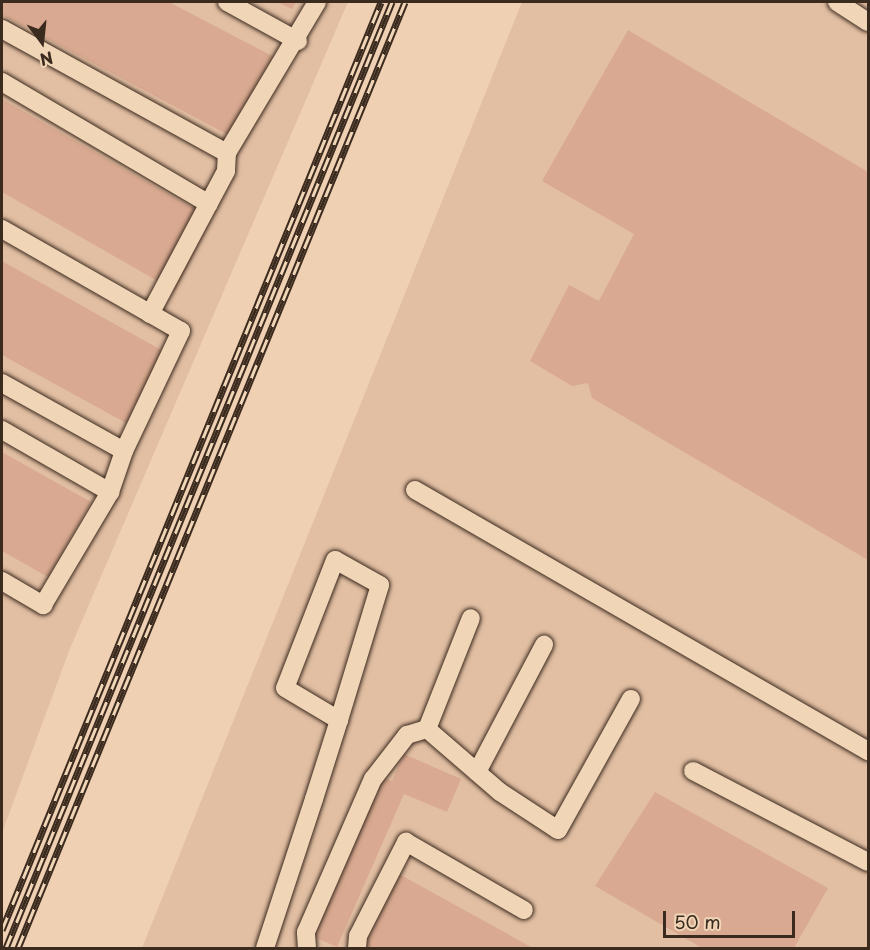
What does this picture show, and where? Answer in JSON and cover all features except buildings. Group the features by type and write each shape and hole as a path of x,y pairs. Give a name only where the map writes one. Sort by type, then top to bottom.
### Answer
{"lane":[{"path":"227,2 298,41"},
{"path":"150,314 226,171 227,153 298,41 316,2"},
{"path":"837,2 868,22"},
{"path":"2,29 227,153"},
{"path":"2,82 209,204"},
{"path":"2,230 181,331 124,452 110,492 43,605 2,581"},
{"path":"2,383 124,452"},
{"path":"2,430 110,492"},
{"path":"415,490 868,751"},
{"path":"265,948 339,720 380,585 335,560 285,688 339,720"},
{"path":"427,729 471,618"},
{"path":"477,772 544,645"},
{"path":"427,729 477,772 558,830 631,699"},
{"path":"307,948 306,932 374,778 407,735 427,729"},
{"path":"693,771 868,862"},
{"path":"357,948 358,936 406,842 524,910"}],"shaded area":[{"path":"2,2 348,2 69,651 2,833"},
{"path":"522,2 868,2 868,948 142,948"}],"railway":[{"path":"2,930 381,2"},
{"path":"6,948 392,2"},
{"path":"18,948 405,2"}]}
